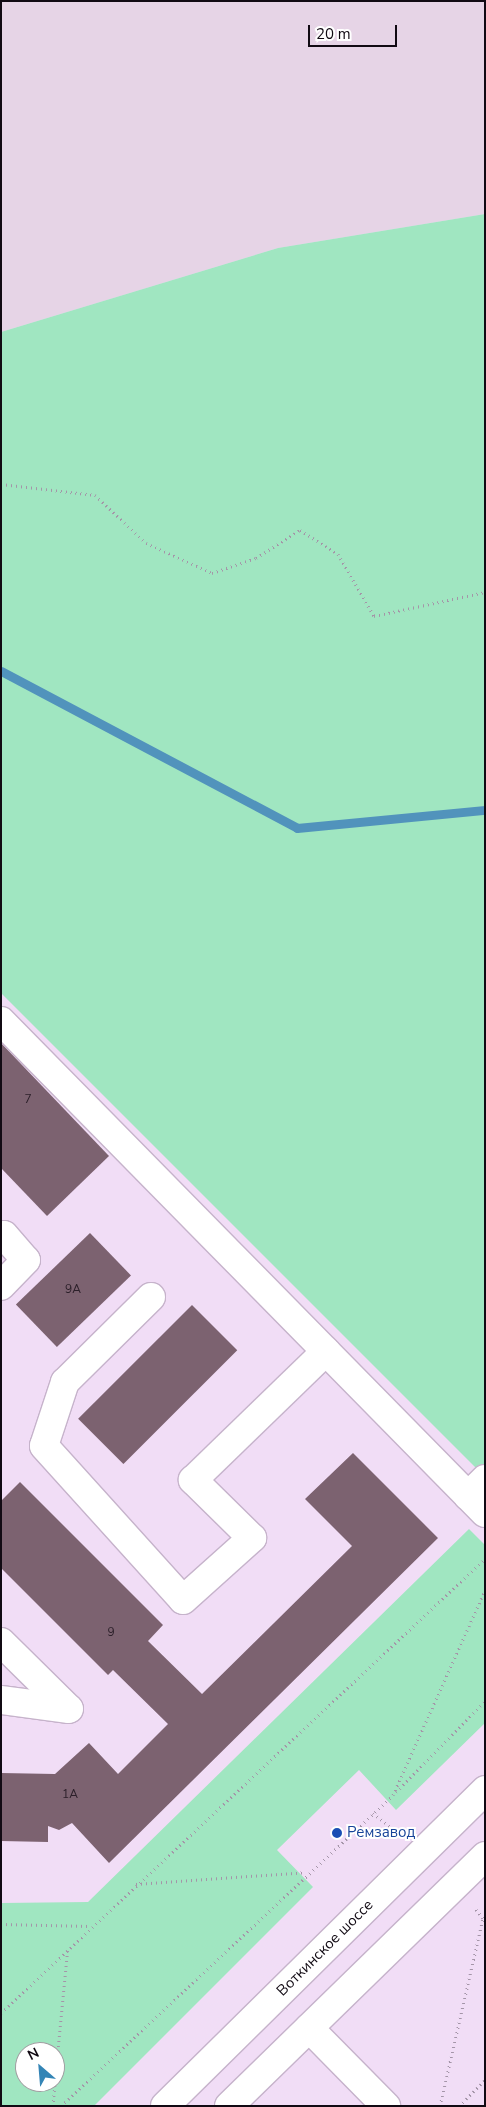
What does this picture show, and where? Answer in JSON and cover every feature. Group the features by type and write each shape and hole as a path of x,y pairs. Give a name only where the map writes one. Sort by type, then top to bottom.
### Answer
{"main road":[{"path":"1,1021 326,1351 479,1496"},
{"path":"1,1238 4,1235 26,1260 1,1286"},
{"path":"151,1297 66,1382 44,1446 183,1600 252,1538 193,1480 326,1351"},
{"path":"1,1642 69,1709 1,1700"},
{"name":"Воткинское шоссе","path":"165,2106 485,1790"},
{"path":"228,2106 485,1856"},
{"path":"309,2028 386,2106"}],"path":[{"path":"1,484 95,495 146,543 212,573 256,558 300,530 338,554 374,616 485,592"},
{"path":"1,2013 134,1884 485,1559"},
{"path":"393,1795 485,1590"},
{"path":"61,2106 307,1872 393,1795 485,1701"},
{"path":"373,1813 422,1852"},
{"path":"134,1884 307,1872"},
{"path":"440,2106 484,1917 455,1885"},
{"path":"1,1924 90,1926"},
{"path":"59,2042 68,1947"},
{"path":"458,2106 485,2080"},
{"path":"53,2106 54,2092"}],"shaded area":[{"path":"1,1 485,1 485,214 278,248 1,332"}],"green space":[{"path":"485,214 485,1464 478,1470 1,993 1,332 278,248"},
{"path":"469,1529 485,1545 485,1723 396,1810 359,1770 277,1850 313,1887 94,2106 1,2106 1,1903 88,1902"}],"building":[{"path":"1,1043 109,1156 47,1216 1,1168"},
{"path":"90,1233 131,1275 57,1347 16,1305"},
{"path":"192,1305 237,1350 123,1464 78,1419"},
{"path":"353,1453 438,1538 109,1863 72,1823 59,1830 48,1826 48,1842 1,1841 1,1773 55,1774 89,1743 118,1774 168,1724 113,1670 108,1675 1,1568 1,1501 20,1482 163,1625 148,1641 202,1694 352,1546 305,1499"}],"waterway":[{"path":"1,671 297,828 485,810"}],"place":[{"name":"Ремзавод","path":"337,1833"}]}
